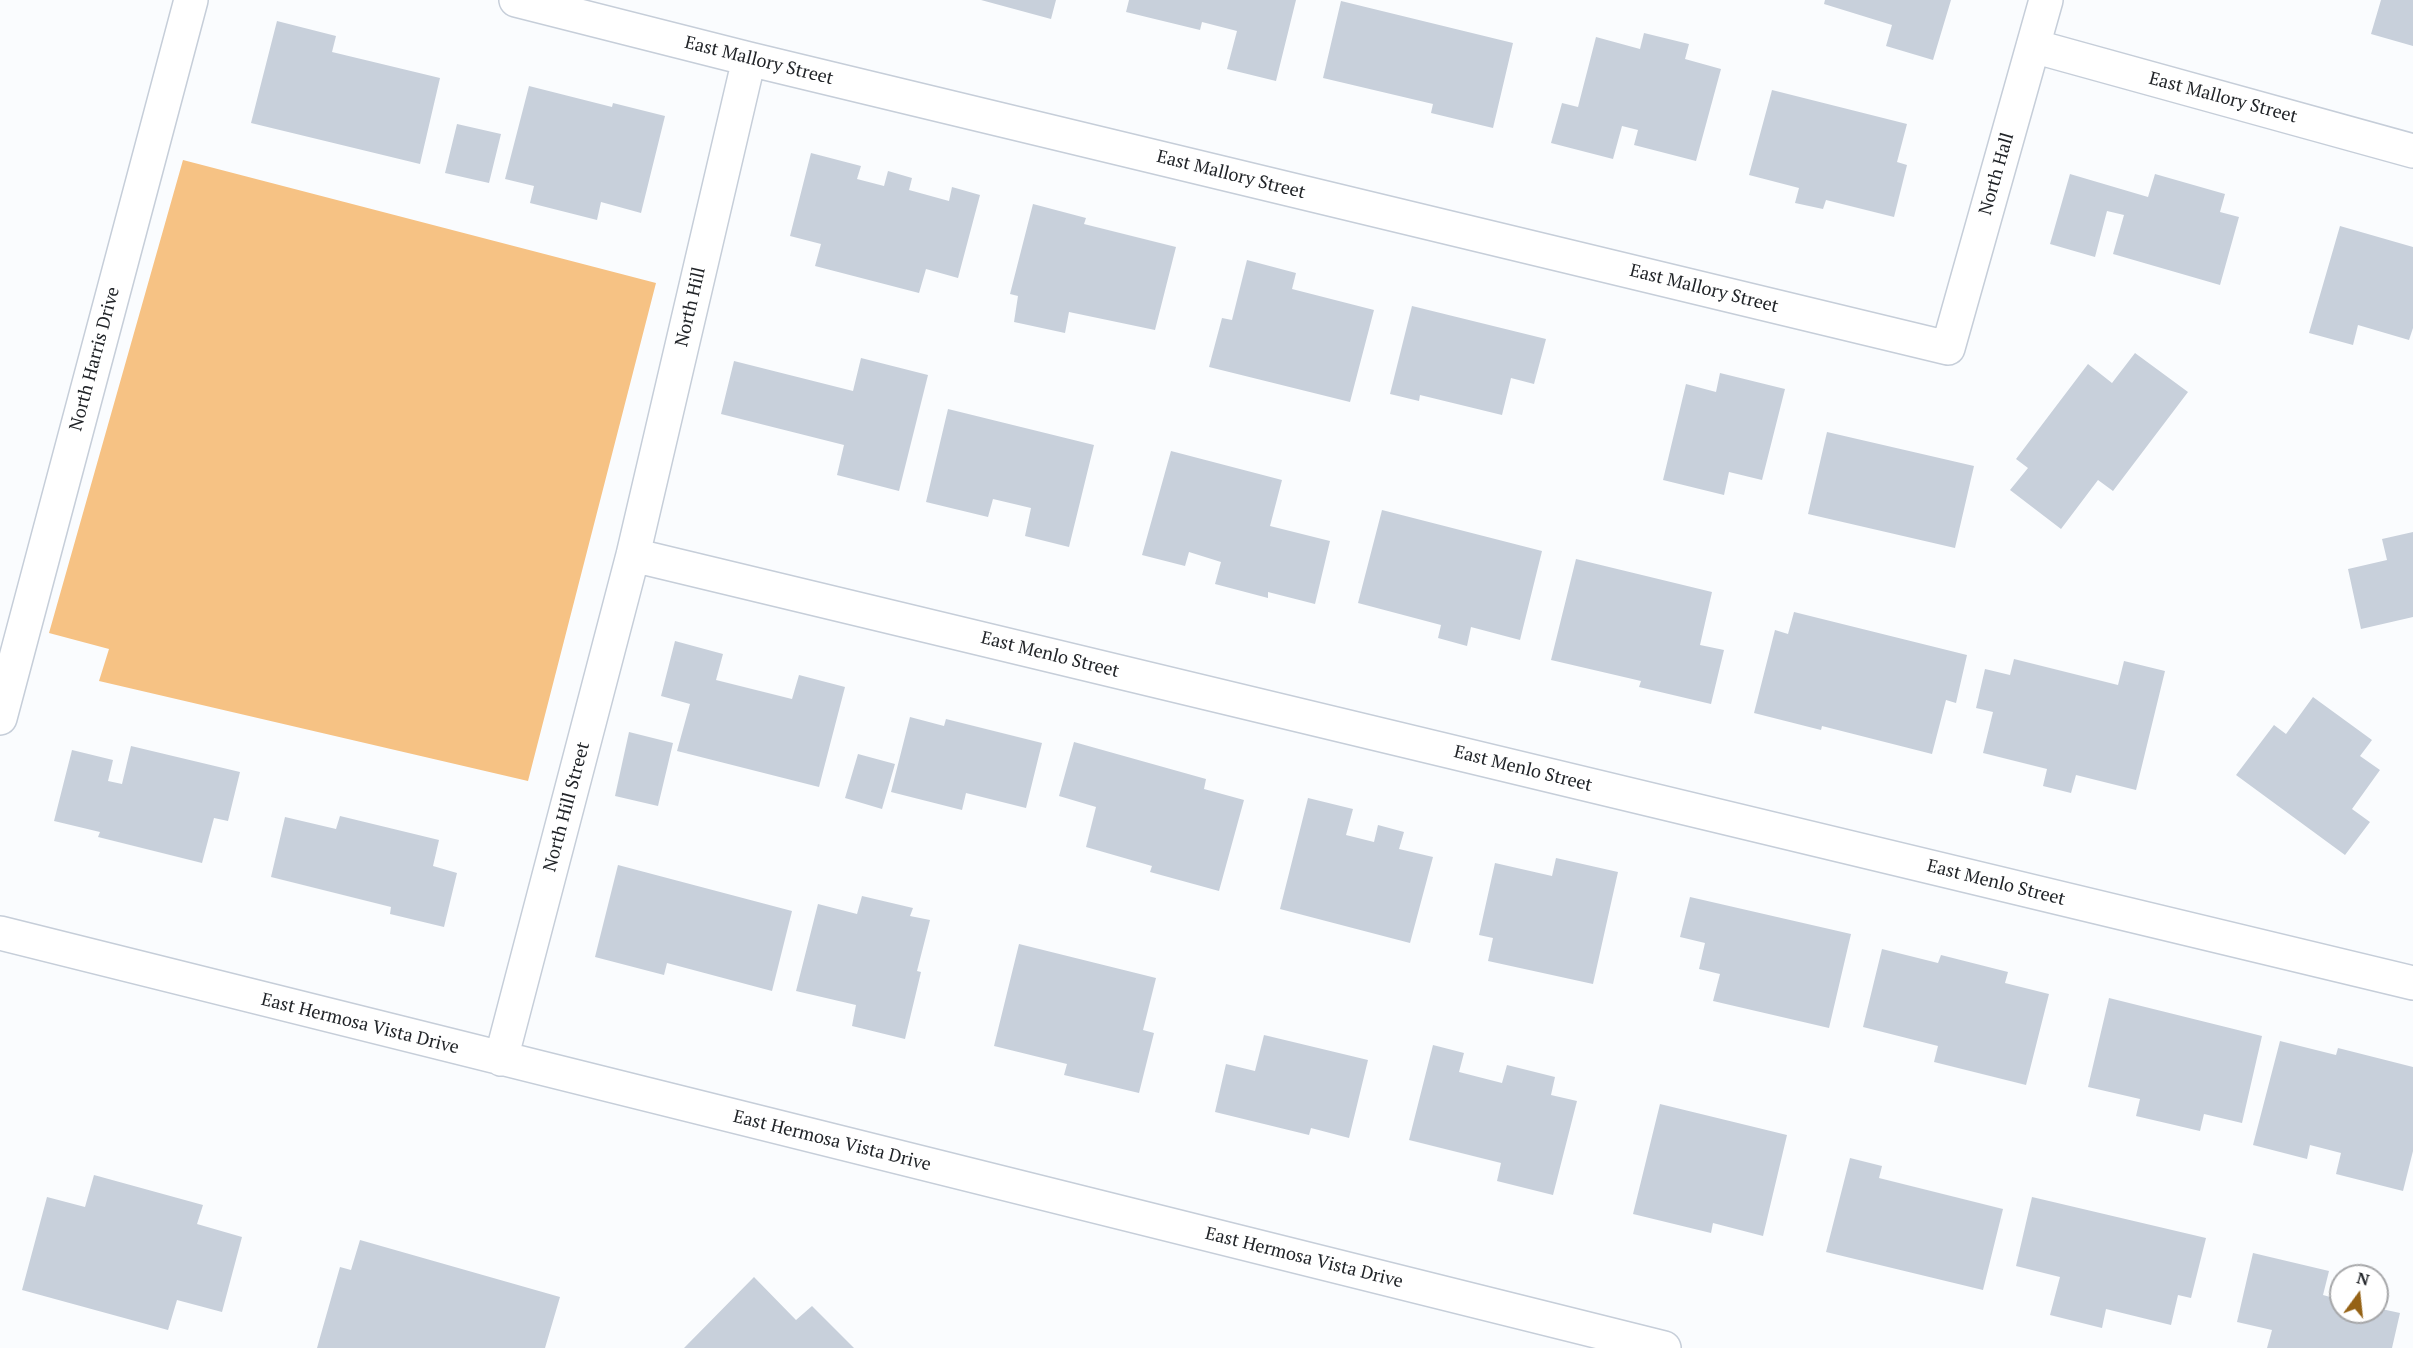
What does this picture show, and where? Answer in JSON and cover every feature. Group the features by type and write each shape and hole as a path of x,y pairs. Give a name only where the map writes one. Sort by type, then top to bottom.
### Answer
{"street":[{"name":"North Harris Drive","path":"0,718 191,0"},
{"name":"East Mallory Street","path":"516,0 749,59 1948,348"},
{"name":"North Hall","path":"1948,348 2046,0"},
{"name":"East Mallory Street","path":"2033,46 2413,151"},
{"name":"North Hill","path":"633,555 749,59"},
{"name":"East Menlo Street","path":"633,555 2413,983"},
{"name":"North Hill Street","path":"501,1059 633,555"},
{"name":"East Hermosa Vista Drive","path":"0,933 1664,1348"}],"shaded area":[{"path":"183,160 656,283 528,781 99,681 109,649 49,633"}],"building":[{"path":"981,0 1056,0 1051,19"},
{"path":"1129,0 1296,0 1276,81 1227,69 1237,31 1202,22 1200,30 1126,12"},
{"path":"1825,0 1951,0 1933,60 1886,46 1892,25 1824,4"},
{"path":"2381,0 2413,0 2413,46 2371,34"},
{"path":"1341,1 1513,43 1493,128 1431,113 1433,104 1323,78"},
{"path":"277,21 336,36 332,52 440,78 420,164 251,123"},
{"path":"1644,33 1689,44 1685,59 1721,69 1696,161 1634,145 1638,130 1622,126 1613,159 1551,143 1562,103 1578,107 1596,37 1640,49"},
{"path":"529,86 612,107 613,103 665,116 641,213 601,202 597,220 530,203 534,186 505,179"},
{"path":"1772,90 1907,124 1897,162 1907,165 1894,217 1826,200 1823,209 1795,203 1799,188 1749,175"},
{"path":"457,124 501,134 489,183 445,173"},
{"path":"811,153 861,166 857,179 884,186 888,171 912,178 909,190 949,201 952,187 980,195 958,278 926,269 919,293 815,266 821,244 790,236"},
{"path":"2070,174 2148,197 2155,174 2225,194 2220,212 2239,217 2220,285 2113,254 2124,215 2107,211 2095,257 2050,244"},
{"path":"1033,204 1086,218 1084,224 1176,247 1155,330 1069,312 1065,333 1014,322 1018,296 1010,294"},
{"path":"2340,226 2413,247 2413,328 2409,340 2358,325 2353,345 2309,333"},
{"path":"1247,260 1296,273 1292,289 1374,310 1350,402 1209,367 1222,318 1232,320"},
{"path":"1412,306 1546,339 1534,384 1511,378 1502,415 1420,395 1419,401 1390,394"},
{"path":"2135,353 2188,392 2113,491 2098,480 2061,529 2010,490 2028,468 2016,459 2088,364 2112,383"},
{"path":"861,358 928,375 899,491 837,475 844,445 721,414 734,361 853,391"},
{"path":"1720,373 1785,389 1762,480 1729,472 1724,495 1663,480 1686,384 1716,392"},
{"path":"948,409 1094,445 1069,547 1025,536 1031,508 993,499 988,517 926,502"},
{"path":"1827,432 1974,466 1955,548 1808,514"},
{"path":"1171,451 1282,480 1270,526 1330,541 1315,604 1268,592 1268,598 1215,584 1221,562 1189,552 1185,566 1142,555"},
{"path":"1382,510 1542,551 1520,640 1471,627 1467,646 1438,638 1441,625 1358,603"},
{"path":"2413,532 2413,617 2361,629 2348,569 2387,560 2382,539"},
{"path":"1576,559 1712,592 1700,645 1724,650 1711,704 1639,687 1641,681 1551,660"},
{"path":"1794,612 1967,655 1956,703 1946,700 1932,754 1822,726 1821,730 1754,713 1775,630 1788,634"},
{"path":"675,641 723,654 716,680 792,699 799,675 845,687 819,787 677,751 690,704 661,696"},
{"path":"2014,659 2118,685 2124,661 2165,671 2136,790 2076,775 2071,793 2043,786 2047,769 1983,753 1993,712 1976,708 1985,669 2010,675"},
{"path":"2313,697 2372,740 2360,756 2380,770 2352,809 2370,822 2345,855 2236,775 2274,725 2286,734"},
{"path":"910,717 944,726 946,719 1042,743 1026,808 966,793 962,810 891,792"},
{"path":"629,732 673,743 658,806 615,796"},
{"path":"1074,742 1206,779 1204,789 1244,800 1219,891 1150,872 1152,866 1086,847 1096,807 1059,796"},
{"path":"131,746 240,772 228,821 214,818 202,863 98,837 100,832 54,821 72,750 113,760 108,781 122,784"},
{"path":"858,754 895,764 882,809 845,798"},
{"path":"1308,798 1353,809 1346,835 1374,842 1378,825 1404,832 1399,849 1433,857 1410,943 1280,909"},
{"path":"340,816 439,840 433,866 457,873 444,927 390,914 391,907 271,877 285,817 336,829"},
{"path":"1556,858 1618,872 1593,984 1488,961 1493,938 1479,935 1495,863 1552,876"},
{"path":"618,865 792,911 772,991 667,963 664,975 595,957"},
{"path":"862,896 913,908 910,916 930,920 917,971 921,972 905,1039 852,1026 856,1005 796,991 818,904 857,914"},
{"path":"1690,897 1851,934 1829,1028 1713,1001 1720,974 1699,969 1705,943 1680,937"},
{"path":"1019,944 1156,978 1143,1030 1154,1033 1139,1093 1064,1075 1067,1064 994,1046"},
{"path":"1882,949 1938,963 1941,955 2008,972 2005,983 2049,994 2026,1085 1934,1062 1938,1046 1863,1027"},
{"path":"2109,998 2262,1036 2242,1123 2204,1114 2200,1131 2136,1116 2140,1099 2088,1087"},
{"path":"1264,1035 1368,1060 1349,1138 1311,1128 1309,1135 1215,1112 1226,1064 1255,1071"},
{"path":"2280,1041 2336,1055 2338,1048 2413,1067 2413,1151 2403,1191 2336,1174 2341,1153 2310,1145 2307,1159 2253,1145"},
{"path":"1433,1045 1464,1053 1459,1072 1502,1083 1507,1065 1555,1077 1551,1095 1577,1101 1553,1195 1497,1181 1501,1163 1409,1140"},
{"path":"1660,1104 1787,1135 1763,1236 1713,1223 1711,1233 1633,1214"},
{"path":"1850,1158 1882,1166 1879,1178 2003,1209 1983,1290 1826,1252"},
{"path":"94,1175 203,1205 197,1224 242,1237 222,1312 177,1300 168,1330 22,1290 47,1197 85,1207"},
{"path":"2032,1197 2206,1238 2191,1298 2178,1295 2171,1325 2106,1309 2102,1328 2050,1315 2060,1277 2016,1266"},
{"path":"360,1240 560,1297 545,1348 317,1348 340,1267 351,1270"},
{"path":"2253,1253 2329,1271 2323,1295 2329,1297 2329,1324 2389,1324 2389,1311 2400,1313 2392,1348 2267,1348 2272,1330 2237,1322"},
{"path":"754,1277 796,1320 812,1306 854,1348 684,1348"}]}
